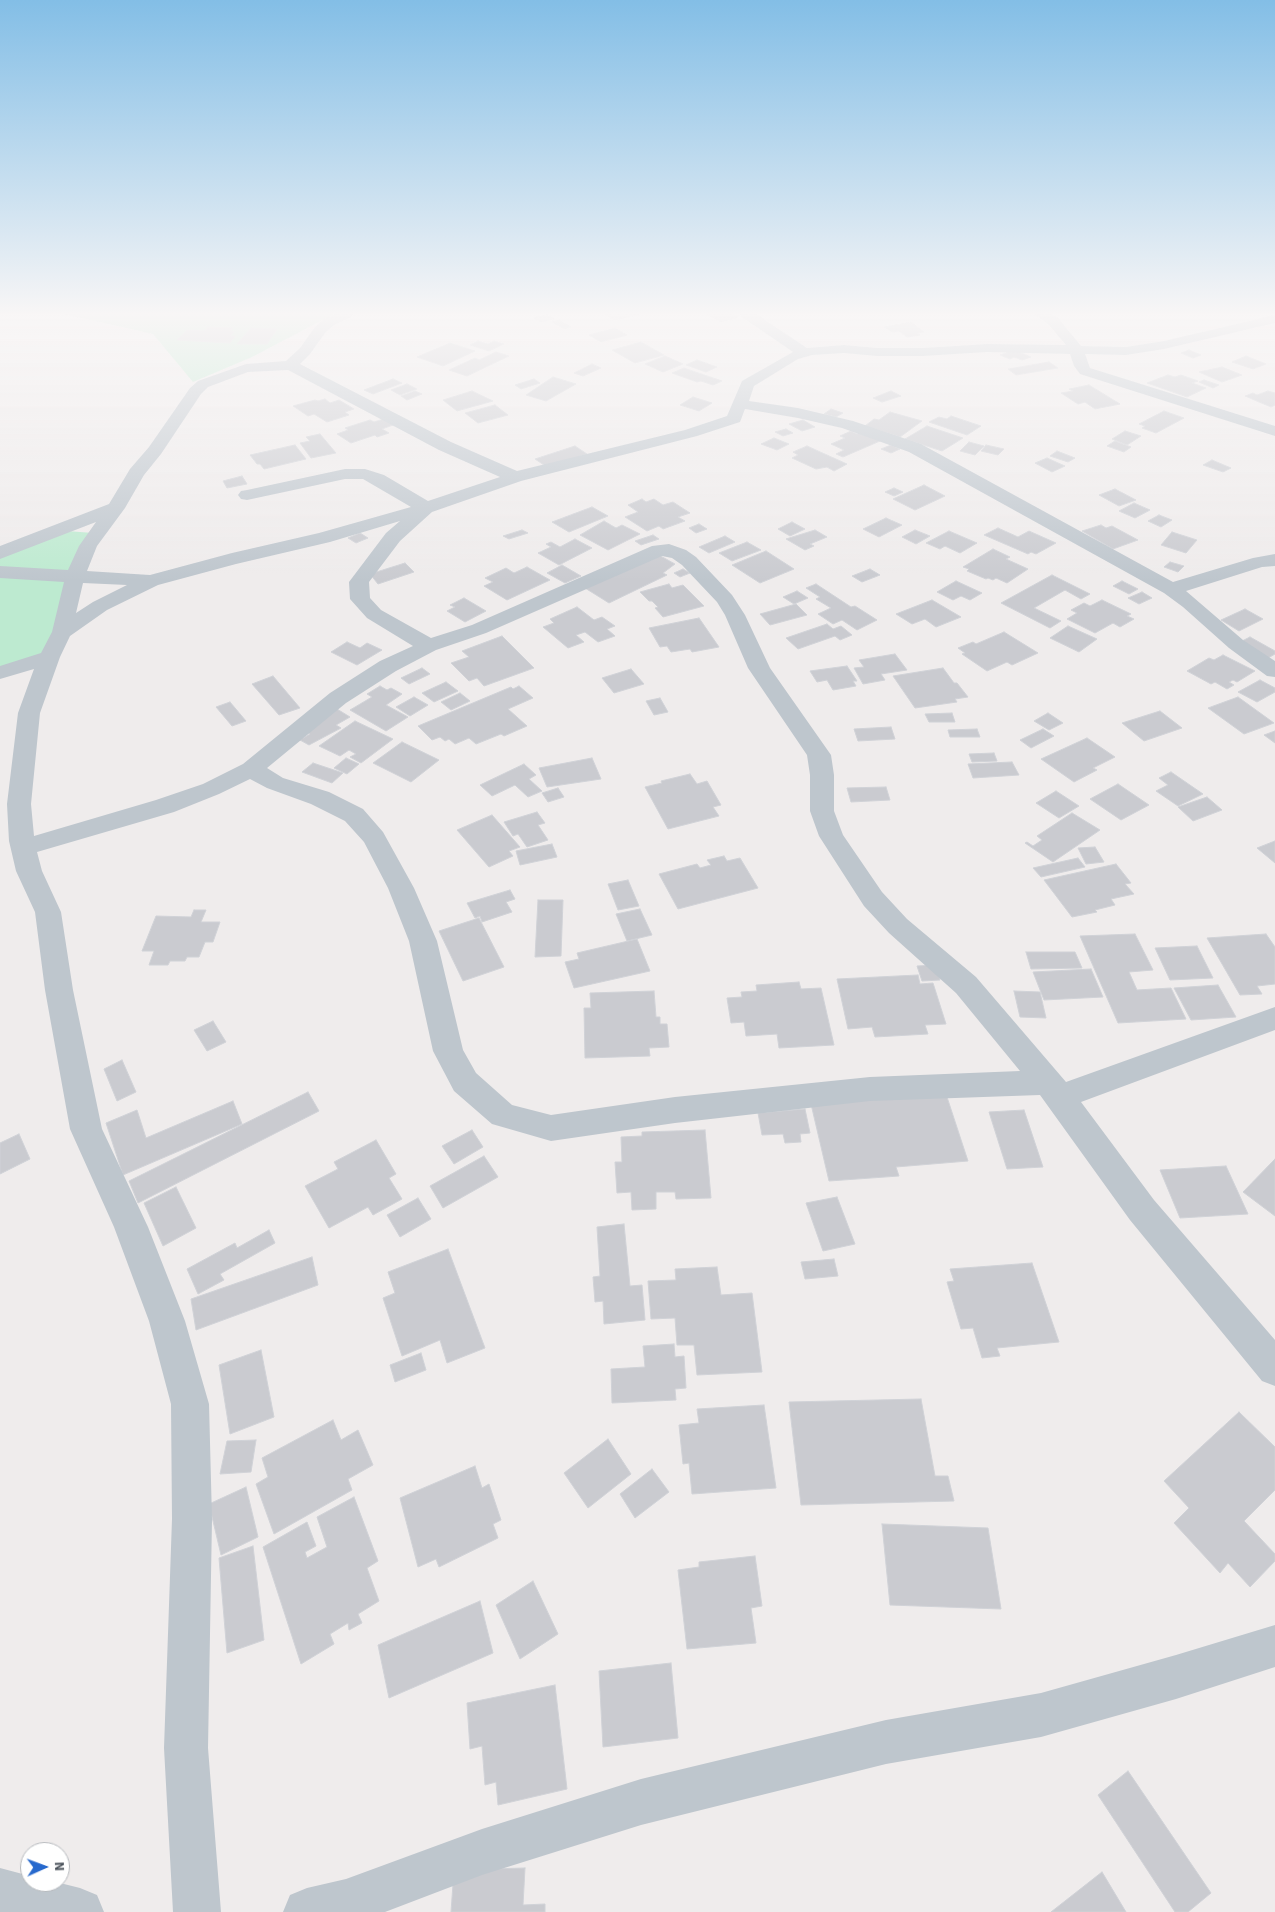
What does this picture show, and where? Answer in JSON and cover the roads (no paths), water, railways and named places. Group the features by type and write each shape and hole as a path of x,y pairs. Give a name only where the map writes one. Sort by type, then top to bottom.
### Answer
{"street":[{"path":"187,403 156,450 136,473 116,508 88,546 75,576 56,645 30,714 19,804 29,871 48,912 59,990 86,1129 138,1246 167,1321 190,1404 192,1520 186,1748 197,1912"},
{"path":"364,403 445,446 515,477"},
{"path":"1187,403 1275,431"},
{"path":"0,674 56,645 100,606 151,581 232,559 323,538 426,508 515,477 700,430 734,419 741,404 798,413 847,424 914,448 1171,589 1190,603 1236,644 1275,671"},
{"path":"248,495 345,474 365,474 378,479 426,508"},
{"path":"0,553 116,508"},
{"path":"426,508 393,537 359,582 360,599 374,614 429,646"},
{"path":"24,847 165,806 211,789 251,768 338,698 388,666 429,646 479,629 659,550 669,550 679,554 689,561 725,598 735,615 759,668 818,755 822,774 822,811 831,836 873,899 898,926 966,985 1054,1089 1142,1210 1275,1368"},
{"path":"1171,589 1260,562 1275,560"},
{"path":"0,572 151,581"},
{"path":"251,768 275,783 320,798 354,815 374,838 401,888 423,940 448,1051 465,1082 503,1114 551,1128 675,1110 870,1089 1054,1089 1275,1018"},
{"path":"307,1912 346,1903 482,1852 641,1802 886,1742 1042,1715 1176,1678 1275,1646"},
{"path":"0,1892 80,1912"}]}
